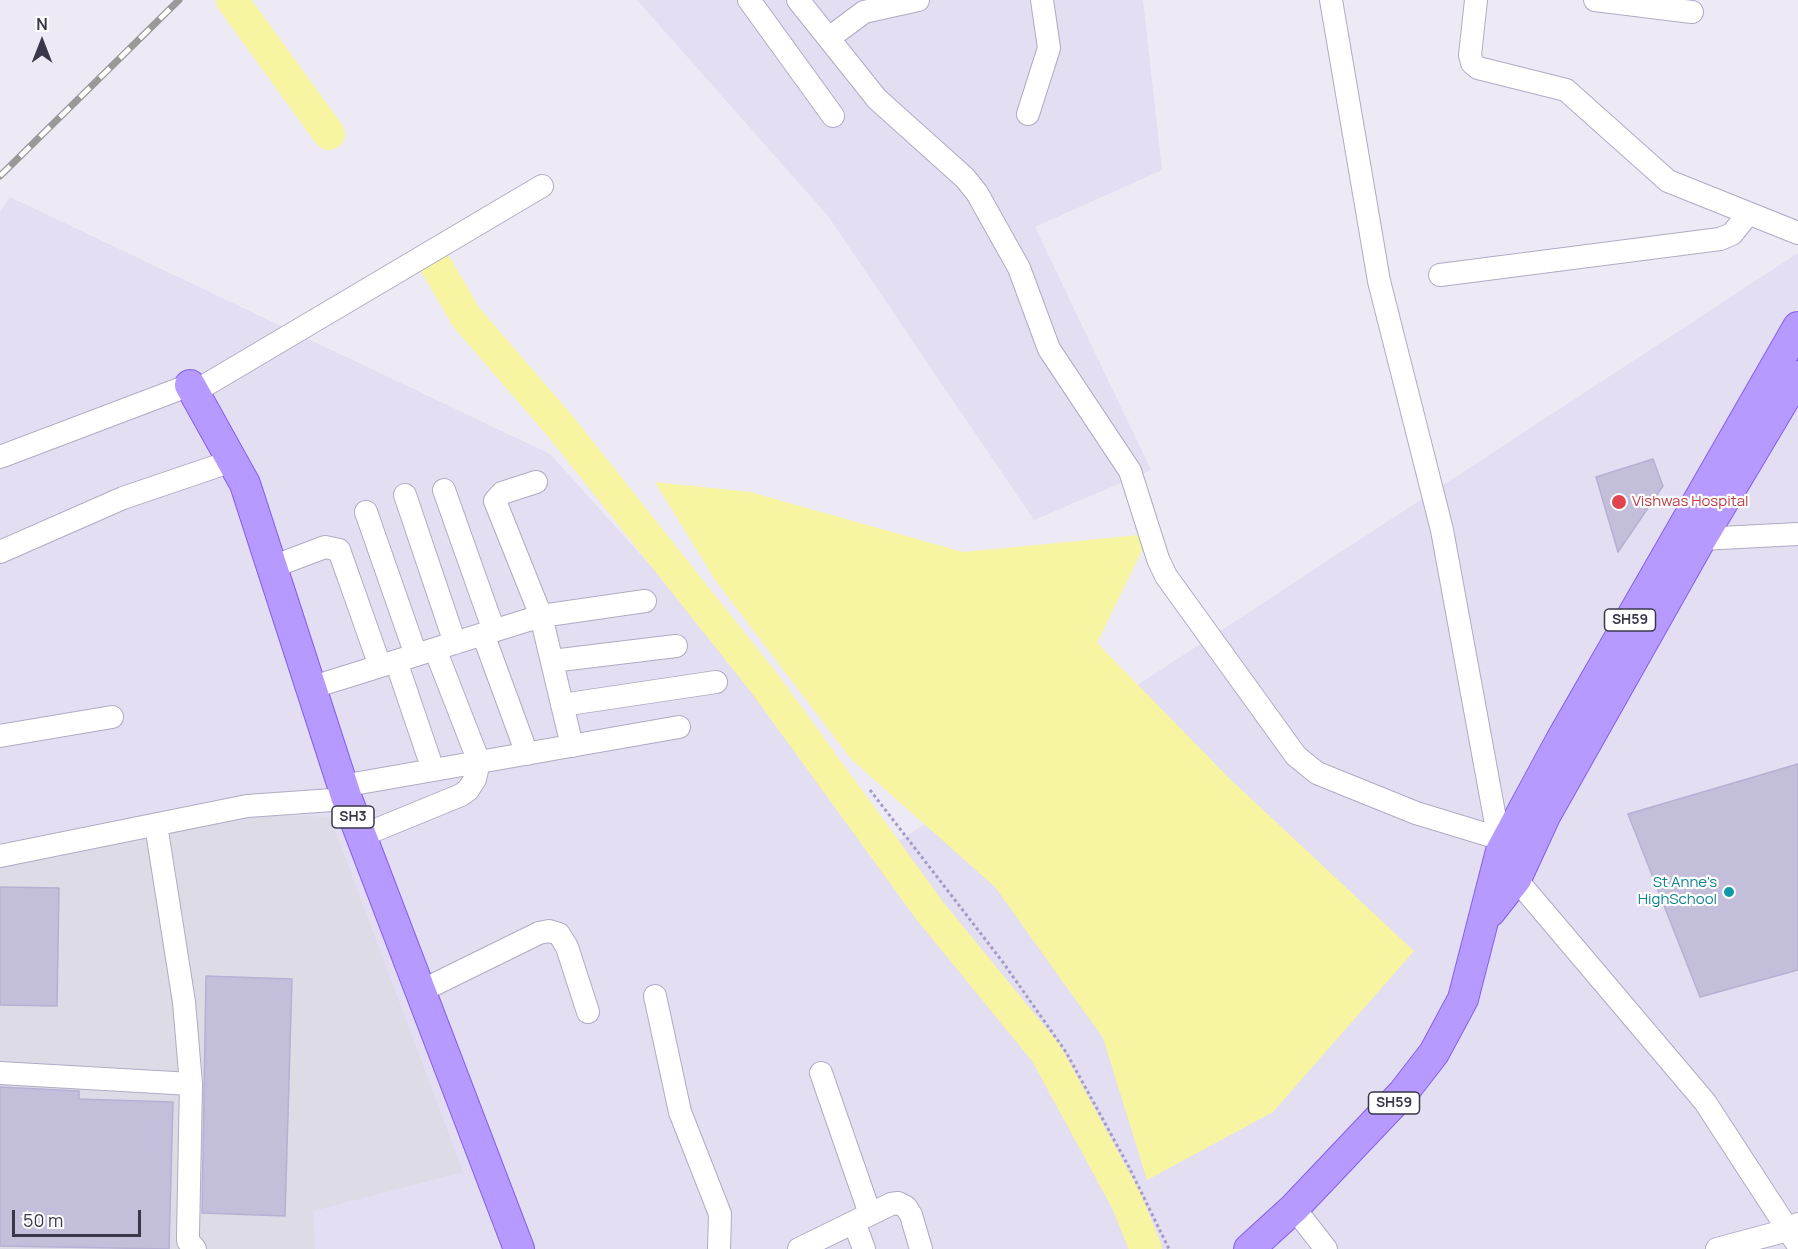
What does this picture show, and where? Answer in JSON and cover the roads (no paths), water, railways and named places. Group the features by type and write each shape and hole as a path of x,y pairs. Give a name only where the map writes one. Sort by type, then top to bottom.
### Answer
{"main road":[{"name":"SH59","path":"1482,921 1516,879 1545,816 1668,575 1798,327"},
{"name":"SH59","path":"1249,1249 1294,1208 1403,1093 1434,1053 1463,999 1499,844 1668,575 1701,539 1798,376"},
{"name":"SH3","path":"192,388 245,484 345,793 519,1249"}],"street":[{"path":"750,0 833,116"},
{"path":"798,0 877,99 965,178 977,193 1019,268 1049,349 1130,471 1158,559 1166,576 1296,756 1317,773 1499,844"},
{"path":"829,38 864,12 918,0"},
{"path":"1028,114 1049,48 1042,0"},
{"path":"1331,0 1379,281 1442,530 1499,844 1516,879 1705,1102 1795,1233 1717,1249"},
{"path":"1476,0 1470,55 1472,63 1478,68 1566,90 1668,181 1798,233"},
{"path":"1595,0 1692,12"},
{"path":"0,457 192,388 542,186"},
{"path":"1440,275 1720,239 1732,234 1748,214"},
{"path":"0,552 114,501 232,461"},
{"path":"536,482 502,493 495,501 541,616 572,746"},
{"path":"444,490 527,754"},
{"path":"405,495 416,655 432,770"},
{"path":"366,512 416,655"},
{"path":"1701,539 1798,534"},
{"path":"272,567 325,547 339,550 416,655 479,762 475,779 468,790 361,836"},
{"path":"310,688 541,616 645,601"},
{"path":"552,661 676,646"},
{"path":"562,705 716,682"},
{"path":"0,736 112,717"},
{"path":"0,856 247,806 345,793 432,770 679,727"},
{"path":"156,825 183,990 191,1084 188,1241 195,1249"},
{"path":"421,991 539,933 549,931 559,934 567,947 588,1012"},
{"path":"655,996 680,1112 720,1214 720,1249"},
{"path":"0,1073 191,1084"},
{"path":"821,1073 862,1218 864,1249"},
{"path":"800,1249 891,1204 898,1203 906,1207 912,1215 921,1249"},
{"path":"1294,1208 1326,1249"}],"waterway":[{"path":"232,0 329,134"},
{"path":"433,260 466,317 561,427 765,684 930,911 1046,1053 1126,1200 1146,1249"}],"railway":[{"path":"0,176 179,0"}],"place":[{"name":"Vishwas Hospital","path":"1619,502"},
{"name":"St Anne's HighSchool","path":"1729,892"}]}
